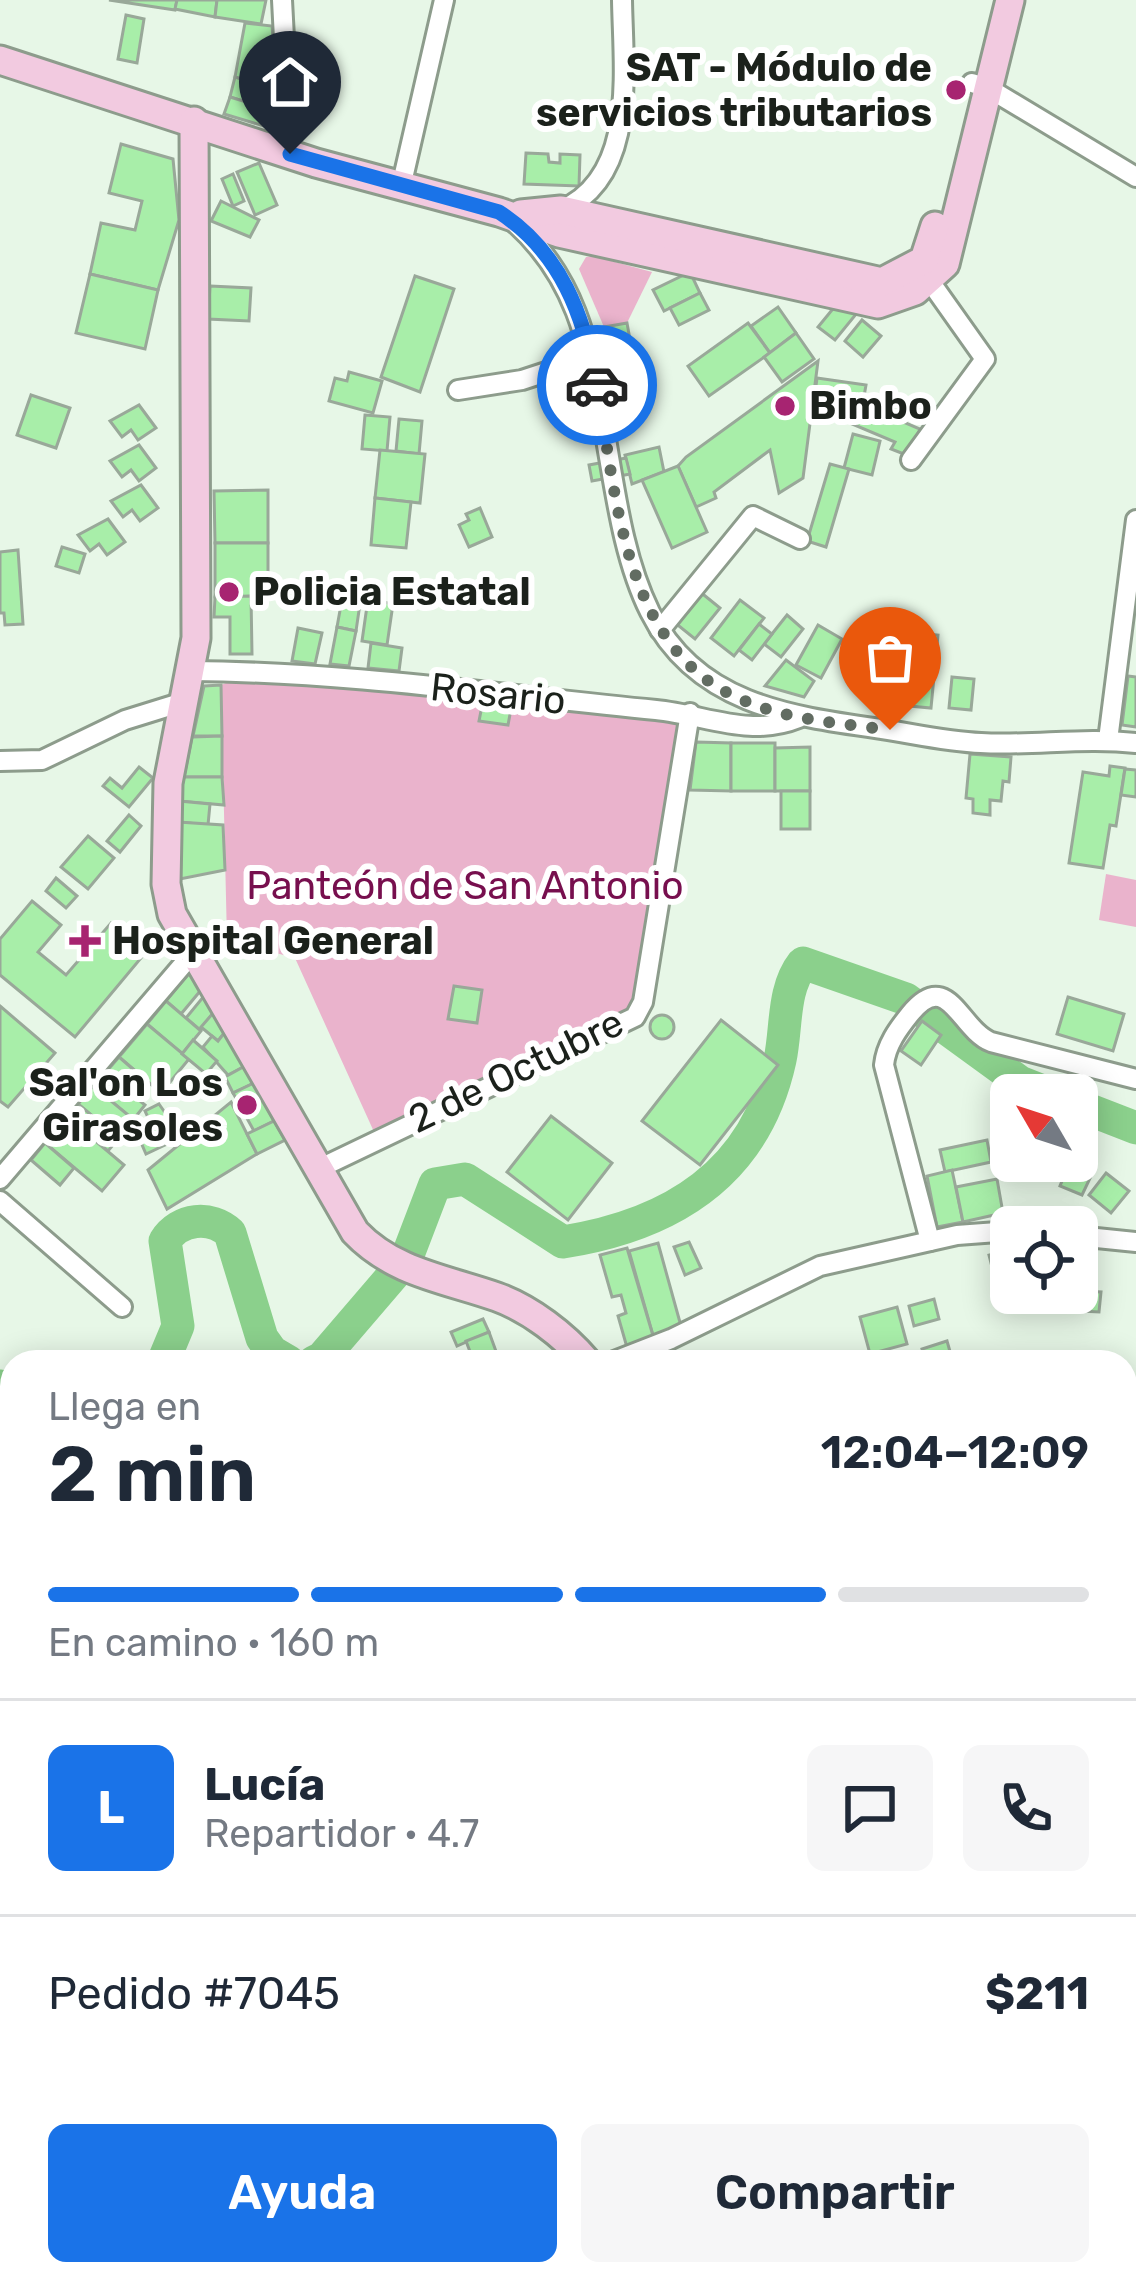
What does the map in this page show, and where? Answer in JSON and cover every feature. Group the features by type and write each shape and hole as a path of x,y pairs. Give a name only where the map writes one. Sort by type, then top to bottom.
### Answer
{"main road":[{"path":"0,60 290,154 559,233 878,304 903,296 945,264 980,86 991,0"},
{"path":"499,212 561,210 888,281 928,255 1010,0"},
{"path":"194,121 196,638 168,783 166,884 172,914 356,1232 382,1257 507,1301 574,1350"}],"street":[{"path":"282,0 290,154"},
{"path":"400,187 444,0"},
{"path":"561,210 581,202 592,188 620,128 622,0"},
{"path":"980,86 1136,177"},
{"path":"499,212 529,236 556,268 577,307 592,357 636,576 660,630 709,682 742,700 800,718 980,743 1136,743"},
{"path":"911,460 985,359 929,280"},
{"path":"458,390 522,380 592,357"},
{"path":"660,630 753,516 800,539"},
{"path":"1108,740 1136,520"},
{"name":"Rosario","path":"191,670 405,683 690,713 752,729 800,718"},
{"path":"0,761 42,760 125,720 183,702"},
{"name":"2 de Octubre","path":"316,1170 635,1017 643,1002 690,713"},
{"path":"0,1179 192,954"},
{"path":"929,1241 884,1065 887,1048 920,1001 930,997 946,1000 980,1038 991,1042 1136,1079"},
{"path":"0,1201 122,1306"},
{"path":"643,1350 820,1266 929,1241 990,1234"},
{"path":"1098,1238 1136,1242"}],"green space":[{"path":"586,257 652,272 627,323 604,327 579,269"},
{"name":"Panteón de San Antonio","path":"236,679 684,720 633,1010 375,1134 295,958 227,940 221,685"},
{"path":"1106,874 1136,880 1136,927 1099,920"}],"building":[{"path":"109,0 177,0 175,10"},
{"path":"177,0 217,0 215,17 175,9"},
{"path":"217,0 266,0 261,24 215,17"},
{"path":"126,15 144,19 137,63 118,59"},
{"path":"245,23 272,26 277,91 235,77"},
{"path":"235,77 277,91 279,112 230,97"},
{"path":"230,97 279,112 274,129 224,114"},
{"path":"121,144 173,159 179,220 158,290 90,274 101,223 135,230 142,201 109,193"},
{"path":"526,153 548,154 549,162 560,163 560,154 580,155 579,186 524,184"},
{"path":"259,163 277,205 255,215 237,172"},
{"path":"233,174 244,201 233,206 222,179"},
{"path":"221,201 259,220 250,237 211,221"},
{"path":"690,272 700,293 664,311 653,290"},
{"path":"90,274 158,290 145,349 76,333"},
{"path":"415,276 454,289 420,392 381,377"},
{"path":"210,286 251,288 249,321 208,319"},
{"path":"700,293 709,310 679,325 670,308"},
{"path":"841,299 857,313 835,340 818,327"},
{"path":"778,307 796,333 770,353 751,326"},
{"path":"862,320 881,336 863,357 845,341"},
{"path":"627,323 631,345 608,349 604,327"},
{"path":"748,323 770,353 709,396 688,366"},
{"path":"796,333 814,359 782,382 764,357"},
{"name":"Bimbo","path":"818,361 803,478 779,493 770,450 714,492 716,498 696,507 678,466"},
{"path":"349,372 382,381 373,413 329,401 335,378 347,381"},
{"path":"817,378 866,385 863,402 849,400 848,406 814,401"},
{"path":"31,395 70,408 56,448 17,435"},
{"path":"861,404 920,429 909,456 891,449 895,442 852,424"},
{"path":"139,405 156,428 138,440 131,430 122,437 110,421"},
{"path":"365,415 390,417 387,451 362,449"},
{"path":"399,419 422,421 419,454 396,451"},
{"path":"853,434 880,441 872,475 844,468"},
{"path":"139,445 156,468 139,481 131,470 122,477 110,461"},
{"path":"659,447 664,472 632,484 625,455"},
{"path":"380,450 425,454 420,503 375,498"},
{"path":"626,458 630,474 592,481 589,465"},
{"path":"830,464 849,469 826,547 807,541"},
{"path":"678,466 707,532 672,548 642,480"},
{"path":"141,485 158,508 140,521 132,510 123,517 111,501"},
{"path":"268,490 268,543 215,543 214,491"},
{"path":"375,498 411,502 406,548 371,545"},
{"path":"480,508 492,537 469,547 459,525 469,520 466,514"},
{"path":"108,519 125,542 107,555 99,544 90,551 78,535"},
{"path":"215,543 268,543 268,596 215,597"},
{"path":"62,547 85,554 79,573 56,566"},
{"path":"18,550 23,624 5,625 4,613 0,613 0,552"},
{"path":"699,591 720,608 695,639 674,622"},
{"path":"343,594 361,597 356,631 337,627"},
{"path":"251,596 252,654 230,654 230,617 214,617 215,597"},
{"path":"368,599 393,604 387,645 362,641"},
{"path":"740,600 764,618 734,656 711,638"},
{"path":"787,615 803,629 781,657 764,644"},
{"path":"759,624 772,634 752,660 739,650"},
{"path":"818,625 842,639 821,678 796,665"},
{"path":"337,627 356,631 349,666 330,664"},
{"path":"298,628 322,633 315,664 292,661"},
{"path":"894,631 938,635 931,708 887,704"},
{"path":"371,643 402,648 399,671 368,668"},
{"path":"786,660 814,681 804,697 765,686"},
{"path":"1128,676 1136,677 1136,727 1122,725"},
{"path":"952,677 974,679 971,710 949,708"},
{"path":"221,685 222,736 193,736 204,686"},
{"path":"482,706 511,709 508,725 479,721"},
{"path":"222,736 222,777 184,777 192,737"},
{"path":"696,742 731,743 731,791 690,790"},
{"path":"731,743 775,743 775,791 731,791"},
{"path":"810,747 810,791 775,791 775,748"},
{"path":"970,754 1011,757 1009,782 1003,781 1001,801 990,800 990,815 973,813 973,799 966,798"},
{"path":"1110,766 1125,768 1116,826 1110,825 1103,868 1069,863 1083,772 1109,776"},
{"path":"139,767 153,778 129,807 103,786 110,778 122,788"},
{"path":"1125,769 1136,770 1136,797 1121,795"},
{"path":"184,777 222,777 224,805 179,801"},
{"path":"781,791 810,791 810,829 781,829"},
{"path":"179,801 210,804 208,825 178,822"},
{"path":"129,815 141,826 120,852 107,841"},
{"path":"178,822 223,825 225,870 180,879"},
{"path":"88,836 114,858 88,889 61,867"},
{"path":"56,878 77,896 66,908 46,891"},
{"path":"32,901 61,925 38,952 66,975 111,923 146,952 75,1037 0,975 0,939"},
{"path":"190,972 201,990 181,1014 166,1001"},
{"path":"454,986 482,990 477,1023 448,1019"},
{"path":"204,996 214,1012 200,1030 186,1018"},
{"path":"1068,997 1124,1014 1113,1051 1057,1034"},
{"path":"166,1001 201,1031 182,1054 147,1024"},
{"path":"0,1006 55,1053 8,1107 0,1101"},
{"path":"214,1012 225,1032 218,1041 201,1027"},
{"path":"662,1015 674,1027 662,1039 650,1027"},
{"path":"721,1020 778,1065 700,1165 642,1121"},
{"path":"922,1021 941,1035 921,1065 901,1051"},
{"path":"147,1024 189,1059 161,1093 119,1057"},
{"path":"225,1032 245,1066 228,1075 203,1047 212,1036 218,1041"},
{"path":"193,1040 217,1061 206,1074 182,1054"},
{"path":"119,1057 149,1083 136,1098 106,1072"},
{"path":"245,1066 254,1083 233,1093 225,1077"},
{"path":"117,1082 145,1105 133,1120 105,1096"},
{"path":"254,1083 274,1121 254,1131 233,1093"},
{"path":"93,1086 139,1124 123,1142 78,1104"},
{"path":"231,1102 257,1154 167,1209 148,1170"},
{"path":"78,1104 119,1138 108,1151 67,1117"},
{"path":"159,1104 182,1137 146,1154 136,1131 151,1124 145,1111"},
{"path":"551,1116 612,1163 568,1220 507,1172"},
{"path":"67,1117 124,1165 102,1191 45,1143"},
{"path":"274,1121 285,1140 257,1154 247,1134"},
{"path":"987,1140 990,1162 945,1172 940,1150"},
{"path":"45,1143 74,1168 60,1185 31,1160"},
{"path":"952,1170 963,1222 937,1227 927,1176"},
{"path":"1106,1173 1129,1191 1111,1213 1089,1195"},
{"path":"998,1182 1002,1206 990,1206 990,1216 963,1222 956,1187"},
{"path":"1062,1182 1088,1182 1082,1195 1060,1186"},
{"path":"689,1242 701,1268 685,1275 674,1247"},
{"path":"658,1243 681,1326 654,1339 629,1251"},
{"path":"627,1248 654,1339 628,1350 618,1316 626,1313 621,1295 612,1297 600,1255"},
{"path":"934,1299 939,1319 914,1326 909,1306"},
{"path":"897,1307 907,1344 869,1350 860,1317"},
{"path":"483,1319 489,1332 457,1346 451,1332"},
{"path":"489,1332 496,1350 469,1350 466,1341"},
{"path":"947,1341 950,1350 922,1350"}],"waterway":[{"path":"409,1252 435,1184 465,1179 563,1242 639,1222 703,1187 751,1134 768,1100 780,1060 788,997 803,963 906,999 1009,1074"},
{"path":"1098,1113 1136,1128"},
{"path":"168,1350 178,1326 165,1241 178,1228 196,1222 214,1223 230,1233 262,1338 271,1350"},
{"path":"329,1350 394,1274"}],"way so far":[{"path":"597,385 636,576 670,645 709,682 742,700 800,718 890,730"}],"place":[{"name":"SAT - Módulo de servicios tributarios","path":"956,90"},
{"name":"Bimbo","path":"785,406"},
{"name":"Policia Estatal","path":"229,592"},
{"name":"Hospital General","path":"85,941"},
{"name":"Sal'on Los Girasoles","path":"247,1105"}],"route":[{"path":"290,154 499,212 514,222 543,251 568,287 585,327 597,385"}]}
